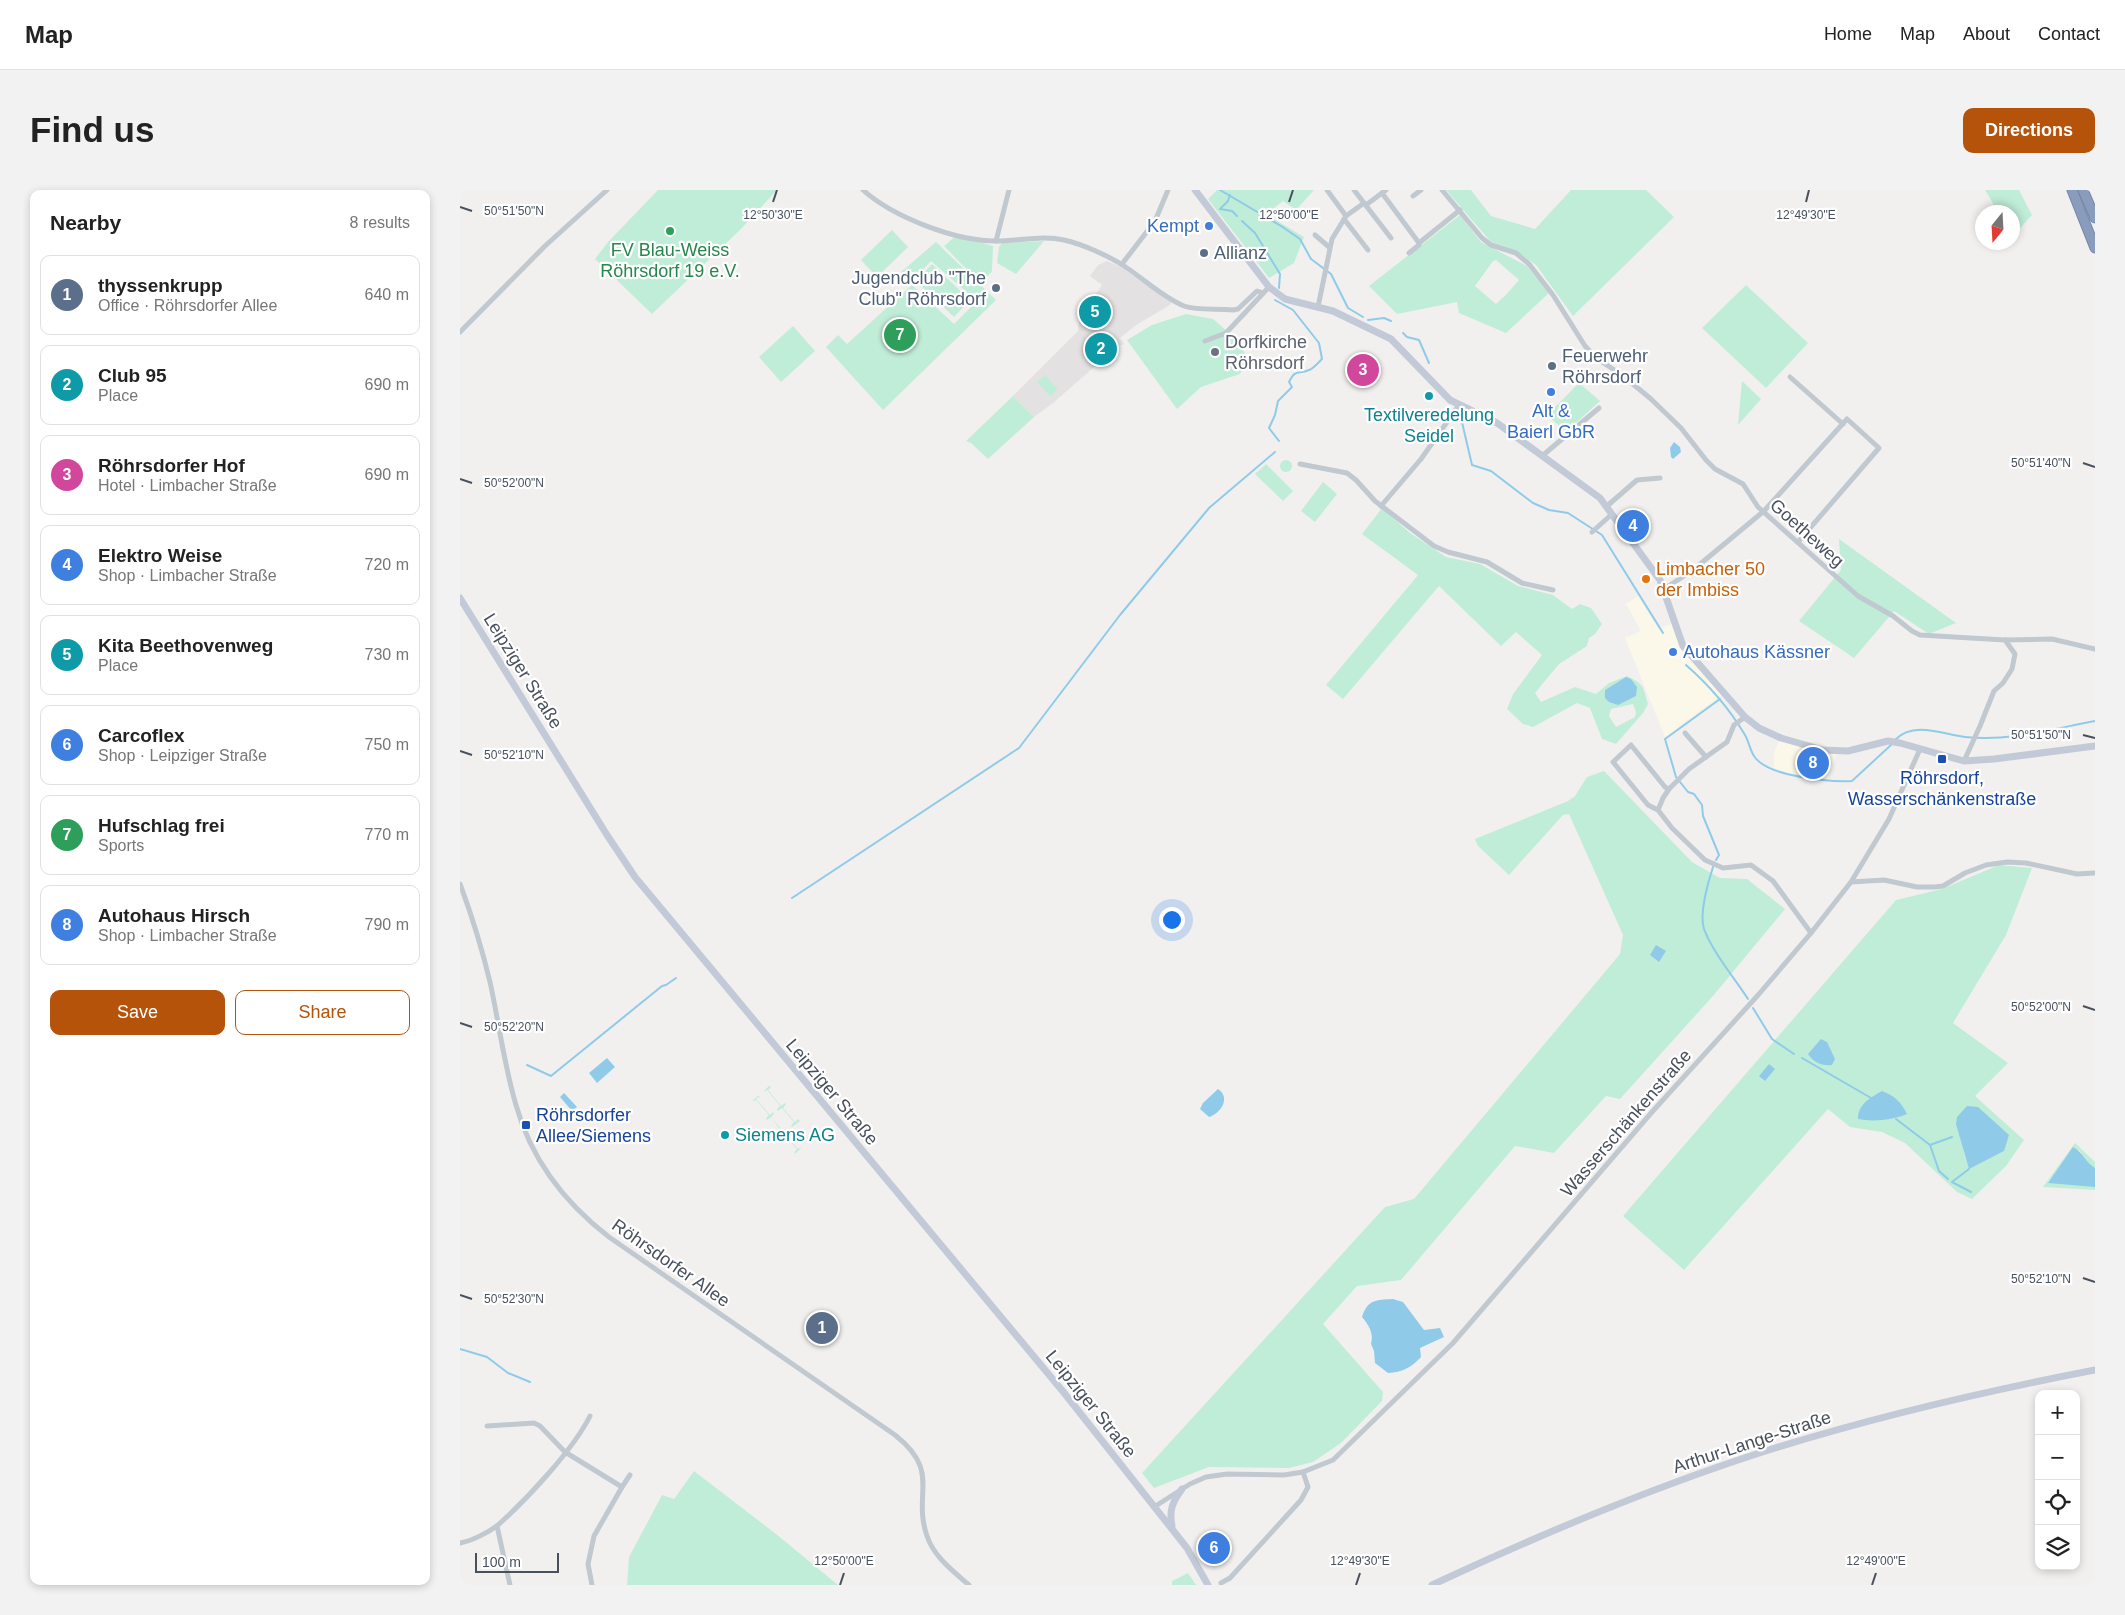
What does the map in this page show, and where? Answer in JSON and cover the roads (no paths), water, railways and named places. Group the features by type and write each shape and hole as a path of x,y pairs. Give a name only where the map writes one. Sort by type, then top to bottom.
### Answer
{"highway":[{"path":"2072,190 2095,248"},
{"path":"2083,190 2095,218"}],"main road":[{"path":"1195,190 1269,288 1280,297 1348,317 1391,339 1441,392 1459,405 1498,422 1542,456 1587,487 1607,506 1664,588 1683,646 1740,721 1769,733 1823,750 1848,751 1888,741 1964,761 2095,746"},
{"name":"Leipziger Straße","path":"460,598 635,877 1065,1394 1187,1548 1208,1585"},
{"name":"Arthur-Lange-Straße","path":"1432,1585 1543,1534 1615,1505 1772,1449 1930,1405 2095,1370"},
{"path":"1172,1529 1171,1506 1182,1489"}],"street":[{"path":"460,332 545,246 607,190"},
{"path":"863,190 890,210 919,224 961,236 996,241 1048,238 1064,240 1122,264 1178,303 1192,308 1238,309 1257,291 1263,293"},
{"path":"996,241 1009,190"},
{"path":"1122,264 1155,221 1168,190"},
{"path":"1327,190 1368,250"},
{"path":"1354,190 1391,238"},
{"path":"1413,196 1421,190"},
{"name":"Goetheweg","path":"1442,190 1482,238 1491,245 1516,254 1530,264 1553,295 1585,346 1596,358 1622,375 1651,399 1681,428 1715,469 1743,484 1758,507 1858,596 1893,616 1920,635 2005,640 2052,639 2095,649"},
{"path":"1318,307 1329,247 1345,217 1383,191 1419,243"},
{"path":"1409,253 1460,210"},
{"path":"1315,234 1329,247"},
{"path":"1205,341 1226,333 1269,288"},
{"path":"1226,333 1227,347"},
{"path":"1790,377 1842,424"},
{"path":"1381,506 1421,459 1459,405"},
{"path":"1542,456 1599,408"},
{"path":"1664,588 1693,570 1764,511 1847,420 1879,448 1798,542"},
{"path":"1300,464 1347,473 1381,506 1434,546 1448,552 1487,562 1522,583 1554,590"},
{"path":"1607,506 1637,480 1660,478"},
{"path":"1592,532 1612,514"},
{"path":"1964,761 1994,691 2003,683 2012,669 2015,654 2005,640"},
{"path":"1658,810 1663,798 1678,779 1727,742 1740,721"},
{"path":"1686,733 1706,757"},
{"path":"1669,789 1665,787 1631,745 1613,762 1648,804 1658,810 1672,828 1705,860 1723,868 1751,865 1774,880 1811,933"},
{"name":"Wasserschänkenstraße","path":"1154,1507 1182,1489 1206,1477 1227,1474 1284,1475 1303,1472 1333,1460 1453,1343 1652,1112 1759,994 1811,933 1851,882 1889,819 1920,748"},
{"path":"1851,882 1884,880 1917,887 1943,886 1965,873 2007,862 2026,862 2077,874 2095,874"},
{"name":"Röhrsdorfer Allee","path":"460,884 471,914 490,982 515,1105 535,1153 551,1178 578,1210 609,1237 895,1435 909,1447 918,1461 923,1476 923,1519 927,1538 938,1555 969,1585"},
{"path":"460,1543 497,1526 565,1452 582,1431 590,1416"},
{"path":"487,1426 534,1423 540,1426 565,1452 622,1486"},
{"path":"1221,1584 1230,1578 1301,1500 1308,1487 1303,1472"},
{"path":"592,1585 588,1564 594,1536 630,1475"},
{"path":"497,1526 510,1585"}],"water":[{"path":"1674,442 1680,447 1681,452 1673,459 1670,448"},
{"path":"1626,677 1631,679 1637,687 1636,696 1618,705 1609,702 1605,698 1605,690"},
{"path":"1656,945 1666,951 1659,962 1650,955"},
{"path":"1821,1039 1827,1042 1835,1059 1832,1065 1818,1063 1808,1054"},
{"path":"607,1058 615,1067 597,1083 589,1073"},
{"path":"1769,1064 1775,1069 1765,1081 1759,1076"},
{"path":"1218,1089 1224,1097 1223,1105 1221,1109 1209,1117 1200,1109 1203,1103"},
{"path":"1882,1091 1897,1100 1907,1114 1883,1120 1858,1119 1862,1105"},
{"path":"564,1093 577,1107 572,1111 560,1097"},
{"path":"1967,1106 1978,1107 2009,1135 2004,1151 1969,1169 1956,1124 1957,1117"},
{"path":"2073,1147 2095,1168 2095,1187 2048,1183"},
{"path":"1393,1299 1403,1302 1424,1330 1440,1328 1444,1337 1420,1348 1421,1357 1410,1367 1398,1372 1388,1373 1375,1363 1371,1333 1369,1326 1362,1317 1364,1311 1373,1302"}],"waterway":[{"path":"1220,190 1300,239 1311,259 1331,274 1348,308 1363,317"},
{"path":"1230,195 1228,201 1220,209 1232,211 1237,216"},
{"path":"1242,221 1255,233 1280,274 1279,288"},
{"path":"1275,300 1293,310 1319,343 1322,359 1311,369 1294,375 1289,382 1292,387 1278,401 1275,415 1269,428 1279,441"},
{"path":"1368,320 1384,318 1391,321"},
{"path":"1403,333 1407,337 1419,340 1429,363"},
{"path":"1461,418 1472,465 1491,471 1533,503 1549,510 1568,513 1602,535 1663,633"},
{"path":"792,898 1019,748 1120,615 1209,508 1275,452"},
{"path":"1686,665 1711,689 1726,707 1745,735 1754,756 1761,763 1772,769 1800,777 1852,781 1891,745"},
{"path":"1716,860 1719,855 1703,816 1702,805 1694,794 1688,792 1676,777 1665,739 1720,699"},
{"path":"1896,739 1903,734 1920,730 1965,737 1998,738 2030,734 2095,721"},
{"path":"1713,867 1703,907 1704,929 1718,956 1748,999"},
{"path":"527,1065 551,1076 662,986 676,978"},
{"path":"1753,1008 1772,1039 1794,1054"},
{"path":"1802,1058 1871,1098"},
{"path":"1896,1119 1930,1145 1952,1137"},
{"path":"1930,1145 1939,1171 1948,1179"},
{"path":"1969,1169 1952,1182 1971,1192"},
{"path":"460,1349 487,1357 508,1373 530,1382"}],"place":[{"name":"Kempt","path":"1209,226"},
{"name":"FV Blau-Weiss Röhrsdorf 19 e.V.","path":"670,231"},
{"name":"Allianz","path":"1204,253"},
{"name":"Jugendclub \"The Club\" Röhrsdorf","path":"996,288"},
{"name":"Kita Beethovenweg","path":"1095,312"},
{"name":"Hufschlag frei","path":"900,335"},
{"name":"Club 95","path":"1101,349"},
{"name":"Dorfkirche Röhrsdorf","path":"1215,352"},
{"name":"Feuerwehr Röhrsdorf","path":"1552,366"},
{"name":"Röhrsdorfer Hof","path":"1363,370"},
{"name":"Alt & Baierl GbR","path":"1551,392"},
{"name":"Textilveredelung Seidel","path":"1429,396"},
{"name":"Elektro Weise","path":"1633,526"},
{"name":"Limbacher 50 der Imbiss","path":"1646,579"},
{"name":"Autohaus Kässner","path":"1673,652"},
{"name":"Röhrsdorf, Wasserschänkenstraße","path":"1942,759"},
{"name":"Autohaus Hirsch","path":"1813,763"},
{"name":"Röhrsdorfer Allee/Siemens","path":"526,1125"},
{"name":"Siemens AG","path":"725,1135"},
{"name":"thyssenkrupp","path":"822,1328"},
{"name":"Carcoflex","path":"1214,1548"}]}
